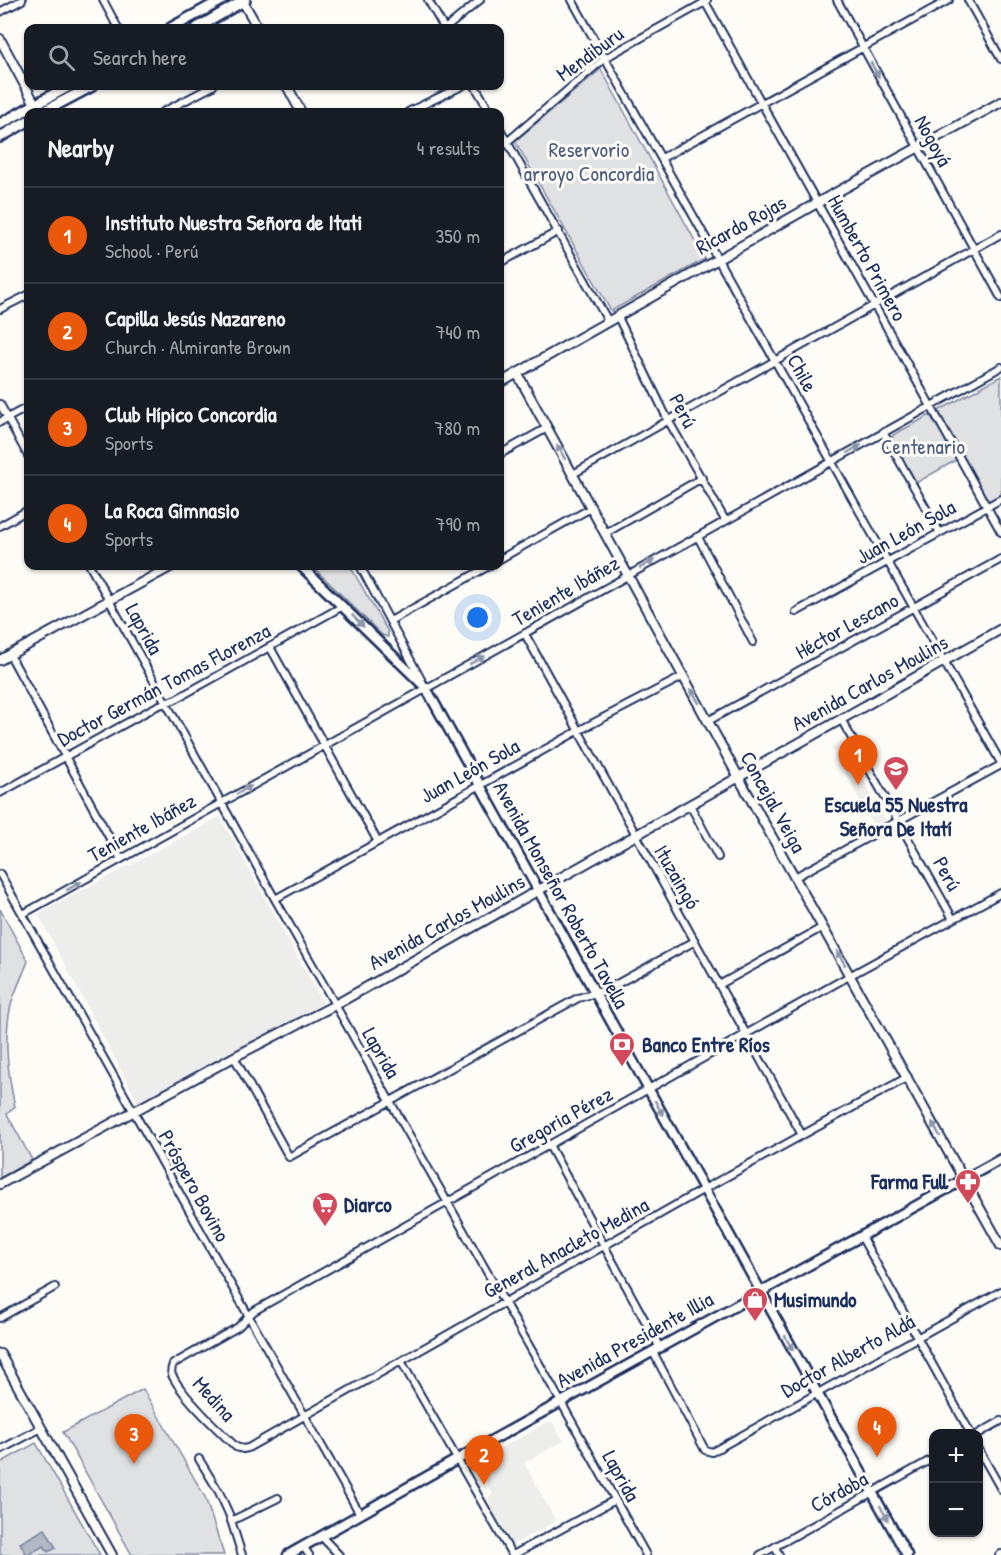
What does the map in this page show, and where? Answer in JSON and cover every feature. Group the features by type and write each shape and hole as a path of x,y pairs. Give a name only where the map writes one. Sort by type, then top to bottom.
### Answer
{"main road":[{"path":"178,24 222,0"},
{"path":"203,24 244,0"},
{"path":"42,108 64,90"},
{"path":"44,108 83,90"},
{"path":"0,124 24,116"},
{"path":"0,137 24,123"},
{"name":"Avenida Monseñor Roberto Tavella","path":"305,570 426,688 907,1555"},
{"name":"Avenida Presidente Illia","path":"288,1555 1001,1159"}],"street":[{"path":"0,12 22,0"},
{"path":"103,0 116,24"},
{"path":"244,0 256,24"},
{"path":"428,0 443,24"},
{"path":"450,24 480,0"},
{"name":"Chile","path":"572,0 1001,764"},
{"name":"Nogoyá","path":"837,0 1001,298"},
{"path":"662,158 949,0"},
{"path":"968,0 1001,59"},
{"name":"Mendiburu","path":"504,144 604,58 706,1"},
{"name":"Humberto Primero","path":"706,1 761,104 1001,532"},
{"path":"0,39 24,82"},
{"path":"29,90 39,108"},
{"path":"171,108 205,90"},
{"path":"289,90 299,108"},
{"path":"416,108 454,90"},
{"path":"477,90 488,108"},
{"name":"Ricardo Rojas","path":"504,381 817,202 1001,102"},
{"path":"504,136 608,321"},
{"path":"504,261 559,231"},
{"path":"573,474 1001,234"},
{"path":"0,309 24,297"},
{"name":"Perú","path":"617,315 668,420 725,520"},
{"name":"Teniente Ibáñez","path":"22,914 1001,367"},
{"name":"Concejal Veiga","path":"517,373 739,778 1001,1246"},
{"path":"0,404 24,448"},
{"path":"0,422 24,409"},
{"path":"504,452 548,428"},
{"path":"883,432 940,533"},
{"path":"606,533 702,478"},
{"name":"Juan León Sola","path":"796,612 1001,499"},
{"path":"504,557 591,508"},
{"path":"0,526 24,512"},
{"path":"698,537 753,642"},
{"name":"Héctor Lescano","path":"708,721 1001,559"},
{"name":"Laprida","path":"92,570 275,900 646,1555"},
{"path":"0,660 164,570"},
{"path":"362,570 426,688"},
{"path":"390,621 482,570"},
{"name":"Doctor Germán Tomas Florenza","path":"0,793 343,606"},
{"name":"Avenida Carlos Moulins","path":"0,1184 335,1005 1001,629"},
{"name":"Ituzaingó","path":"525,634 802,1135"},
{"path":"270,647 378,842"},
{"path":"10,655 121,859"},
{"name":"Juan León Sola","path":"275,900 479,785 684,676"},
{"name":"Perú","path":"841,719 953,919"},
{"path":"795,877 1001,764"},
{"path":"690,805 718,857"},
{"name":"Próspero Bovino","path":"0,874 360,1514"},
{"name":"Gregoria Pérez","path":"173,1364 238,1327 254,1311 1001,893"},
{"path":"719,985 824,927"},
{"path":"234,1057 289,1157 578,998 606,990 695,941"},
{"name":"General Anacleto Medina","path":"243,1449 704,1189 908,1077"},
{"path":"549,1145 605,1245 656,1350"},
{"path":"861,1236 967,1429"},
{"path":"0,1318 55,1287"},
{"name":"Doctor Alberto Aldá","path":"656,1350 705,1450 712,1452 816,1392 1001,1291"},
{"path":"0,1354 112,1555"},
{"path":"401,1361 513,1555 615,1500"},
{"name":"Medina","path":"173,1364 172,1377 186,1395 236,1447 243,1449"},
{"path":"983,1431 1001,1421"},
{"path":"0,1450 41,1428"},
{"path":"983,1457 1001,1489"},
{"path":"199,1459 219,1492 242,1555"},
{"name":"Córdoba","path":"760,1555 929,1460"},
{"path":"231,1521 278,1498"},
{"path":"321,1536 339,1555"},
{"path":"303,1546 309,1555"},
{"path":"775,1547 779,1555"}],"shaded area":[{"path":"842,741 886,822 875,828 831,747"},
{"path":"220,817 323,1003 138,1102 38,914"},
{"path":"548,1422 553,1423 563,1441 524,1463 556,1521 512,1545 487,1498 493,1494 475,1462"},
{"path":"45,1529 56,1548 48,1552 44,1546 27,1555 20,1543"}],"green space":[{"name":"Reservorio arroyo Concordia","path":"601,69 705,259 611,311 515,141"},
{"name":"Centenario","path":"1001,376 1001,496 988,503 938,411"},
{"name":"Centenario","path":"930,415 958,459 916,483 892,439 893,435"},
{"path":"316,570 352,570 388,632 388,637 382,635"},
{"path":"0,909 28,961 13,999 7,1031 7,1056 15,1107 7,1114 32,1160 0,1178"},
{"path":"143,1389 205,1497 224,1555 132,1555 63,1432"},
{"path":"36,1443 100,1555 0,1555 0,1463"}],"place":[{"name":"Instituto Nuestra Señora de Itati","path":"858,785"},
{"name":"Escuela 55 Nuestra Señora De Itatí","path":"896,792"},
{"name":"Banco Entre Ríos","path":"622,1068"},
{"name":"Farma Full","path":"968,1205"},
{"name":"Diarco","path":"325,1228"},
{"name":"Musimundo","path":"755,1323"},
{"name":"La Roca Gimnasio","path":"877,1457"},
{"name":"Club Hípico Concordia","path":"134,1464"},
{"name":"Capilla Jesús Nazareno","path":"484,1485"}]}
